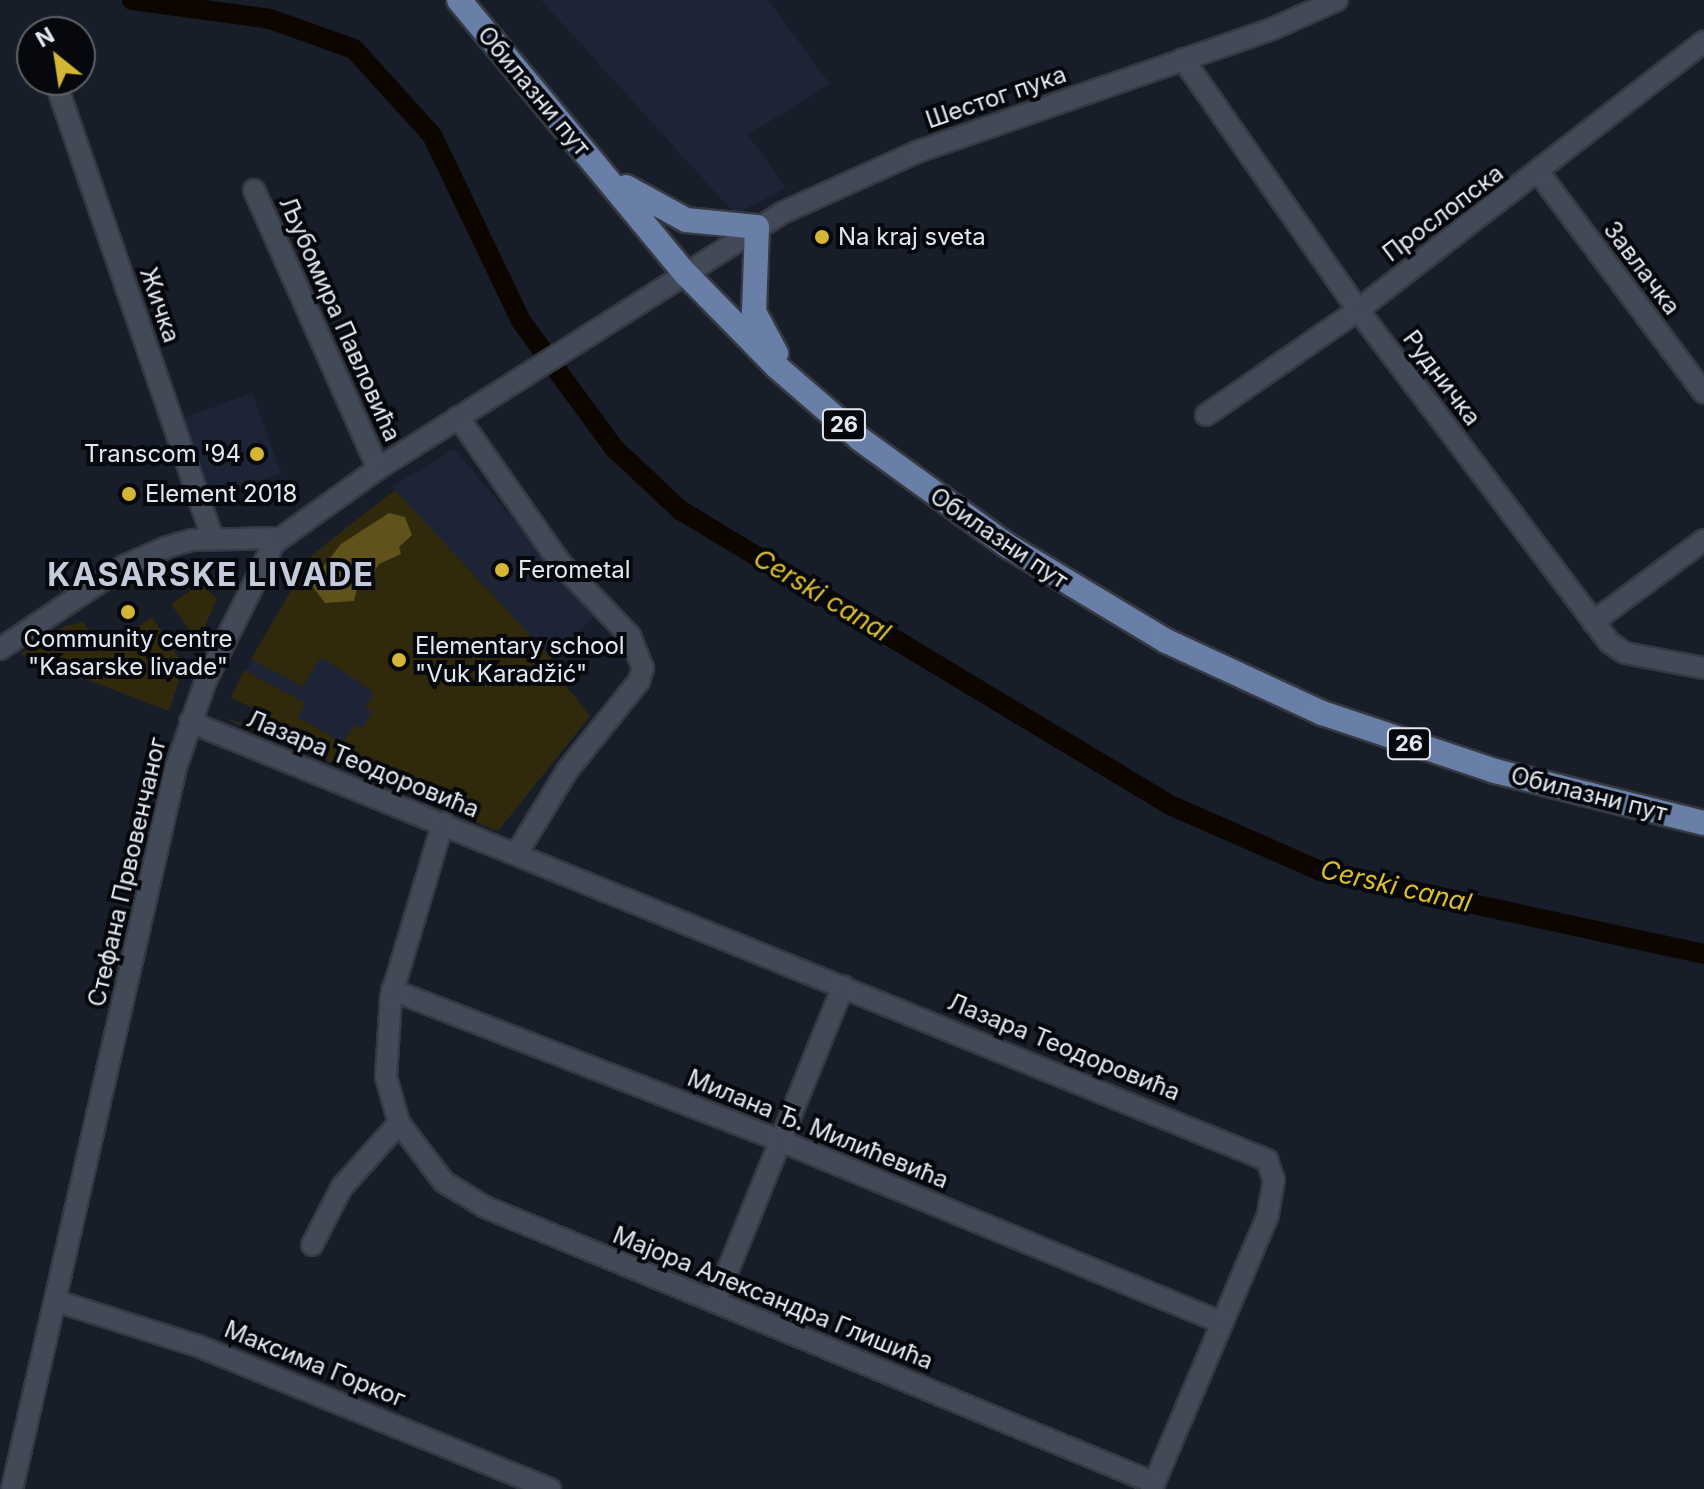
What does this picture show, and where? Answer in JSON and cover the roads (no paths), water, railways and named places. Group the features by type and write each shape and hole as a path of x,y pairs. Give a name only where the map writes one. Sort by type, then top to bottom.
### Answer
{"main road":[{"name":"Обилазни пут","path":"459,0 686,274 784,374 860,439 1008,546 1099,603 1235,675 1422,748 1704,823"},
{"path":"611,182 686,220 757,227 754,312 784,374"}],"street":[{"name":"Шестог пука","path":"595,331 757,227 903,157 1183,59 1337,0"},
{"name":"Прослопска","path":"1206,415 1358,310 1539,173 1704,42"},
{"name":"Рудничка","path":"1183,59 1358,310 1593,622 1625,653 1704,668"},
{"name":"Жичка","path":"60,96 213,539"},
{"name":"Завлачка","path":"1539,173 1704,393"},
{"name":"Љубомира Павловића","path":"254,190 378,469"},
{"name":"Стефана Првовенчаног","path":"12,1489 190,722 258,569 280,538 378,469 595,331"},
{"path":"458,417 551,552 630,636 643,668 639,681 567,771 517,853"},
{"path":"0,649 124,566 167,547 213,539 280,538"},
{"path":"1593,622 1704,540"},
{"name":"Лазара Теодоровића","path":"190,722 1267,1160 1274,1180 1268,1215 1155,1486"},
{"name":"Мајора Александра Глишића","path":"443,823 392,990 386,1077 399,1123 431,1168 459,1193 1155,1486"},
{"path":"715,1302 843,986"},
{"name":"Милана Ђ. Милићевића","path":"392,990 781,1141 1222,1323"},
{"path":"312,1245 342,1187 399,1123"},
{"name":"Максима Горког","path":"56,1301 198,1346 550,1489"}],"waterway":[{"name":"Cerski canal","path":"132,0 270,19 354,49 432,135 521,321 614,448 680,510 1170,805 1320,871 1704,954"}],"place":[{"name":"Na kraj sveta","path":"822,237"},
{"name":"Transcom '94","path":"257,454"},
{"name":"Element 2018","path":"129,494"},
{"name":"Ferometal","path":"502,570"},
{"name":"Community centre \"Kasarske livade\"","path":"128,612"},
{"name":"Elementary school \"Vuk Karadžić\"","path":"399,660"}],"district":[{"name":"KASARSKE LIVADE","path":"211,575"}]}
